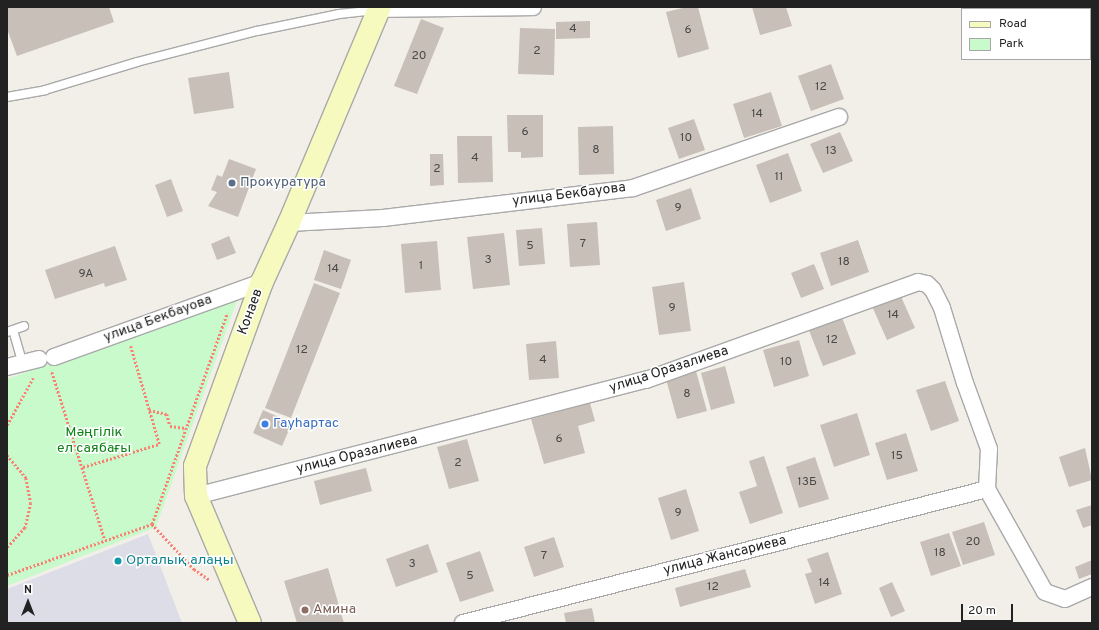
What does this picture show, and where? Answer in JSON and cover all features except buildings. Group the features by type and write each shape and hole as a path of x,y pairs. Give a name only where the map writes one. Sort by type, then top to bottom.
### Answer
{"main road":[{"name":"Конаев","path":"250,623 196,496 195,466 262,282 289,223 379,8"}],"street":[{"path":"379,8 533,7"},
{"name":"улица Бекбауова","path":"289,223 383,218 633,188 839,117"},
{"name":"улица Бекбауова","path":"7,367 22,362 45,363 262,282"},
{"name":"улица Оразалиева","path":"196,496 646,380 918,282 927,284 933,290 942,308 964,383 989,449 987,489"},
{"path":"987,489 1044,592 1064,599 1092,587"},
{"name":"улица Жансариева","path":"463,623 987,489"}],"lane":[{"path":"7,97 45,90 137,62 337,10 379,8"},
{"path":"22,362 10,331 24,326"}],"path":[{"path":"152,524 227,312"},
{"path":"83,467 159,444 128,339"},
{"path":"7,425 45,363"},
{"path":"45,363 83,467 105,540"},
{"path":"149,410 167,414 170,426 186,428"},
{"path":"7,455 26,478 31,503 25,528 7,548"},
{"path":"7,575 152,524"},
{"path":"152,524 194,570 213,582"}],"green space":[{"name":"Мәңгілік ел саябағы","path":"238,298 156,527 7,586 7,379"}],"shaded area":[{"name":"Орталық алаңы","path":"148,534 182,623 7,623 7,589"}],"place":[{"name":"Прокуратура","path":"232,183"},
{"name":"Гауһартас","path":"265,424"},
{"name":"Орталық алаңы","path":"118,561"},
{"name":"Амина","path":"305,610"}]}
